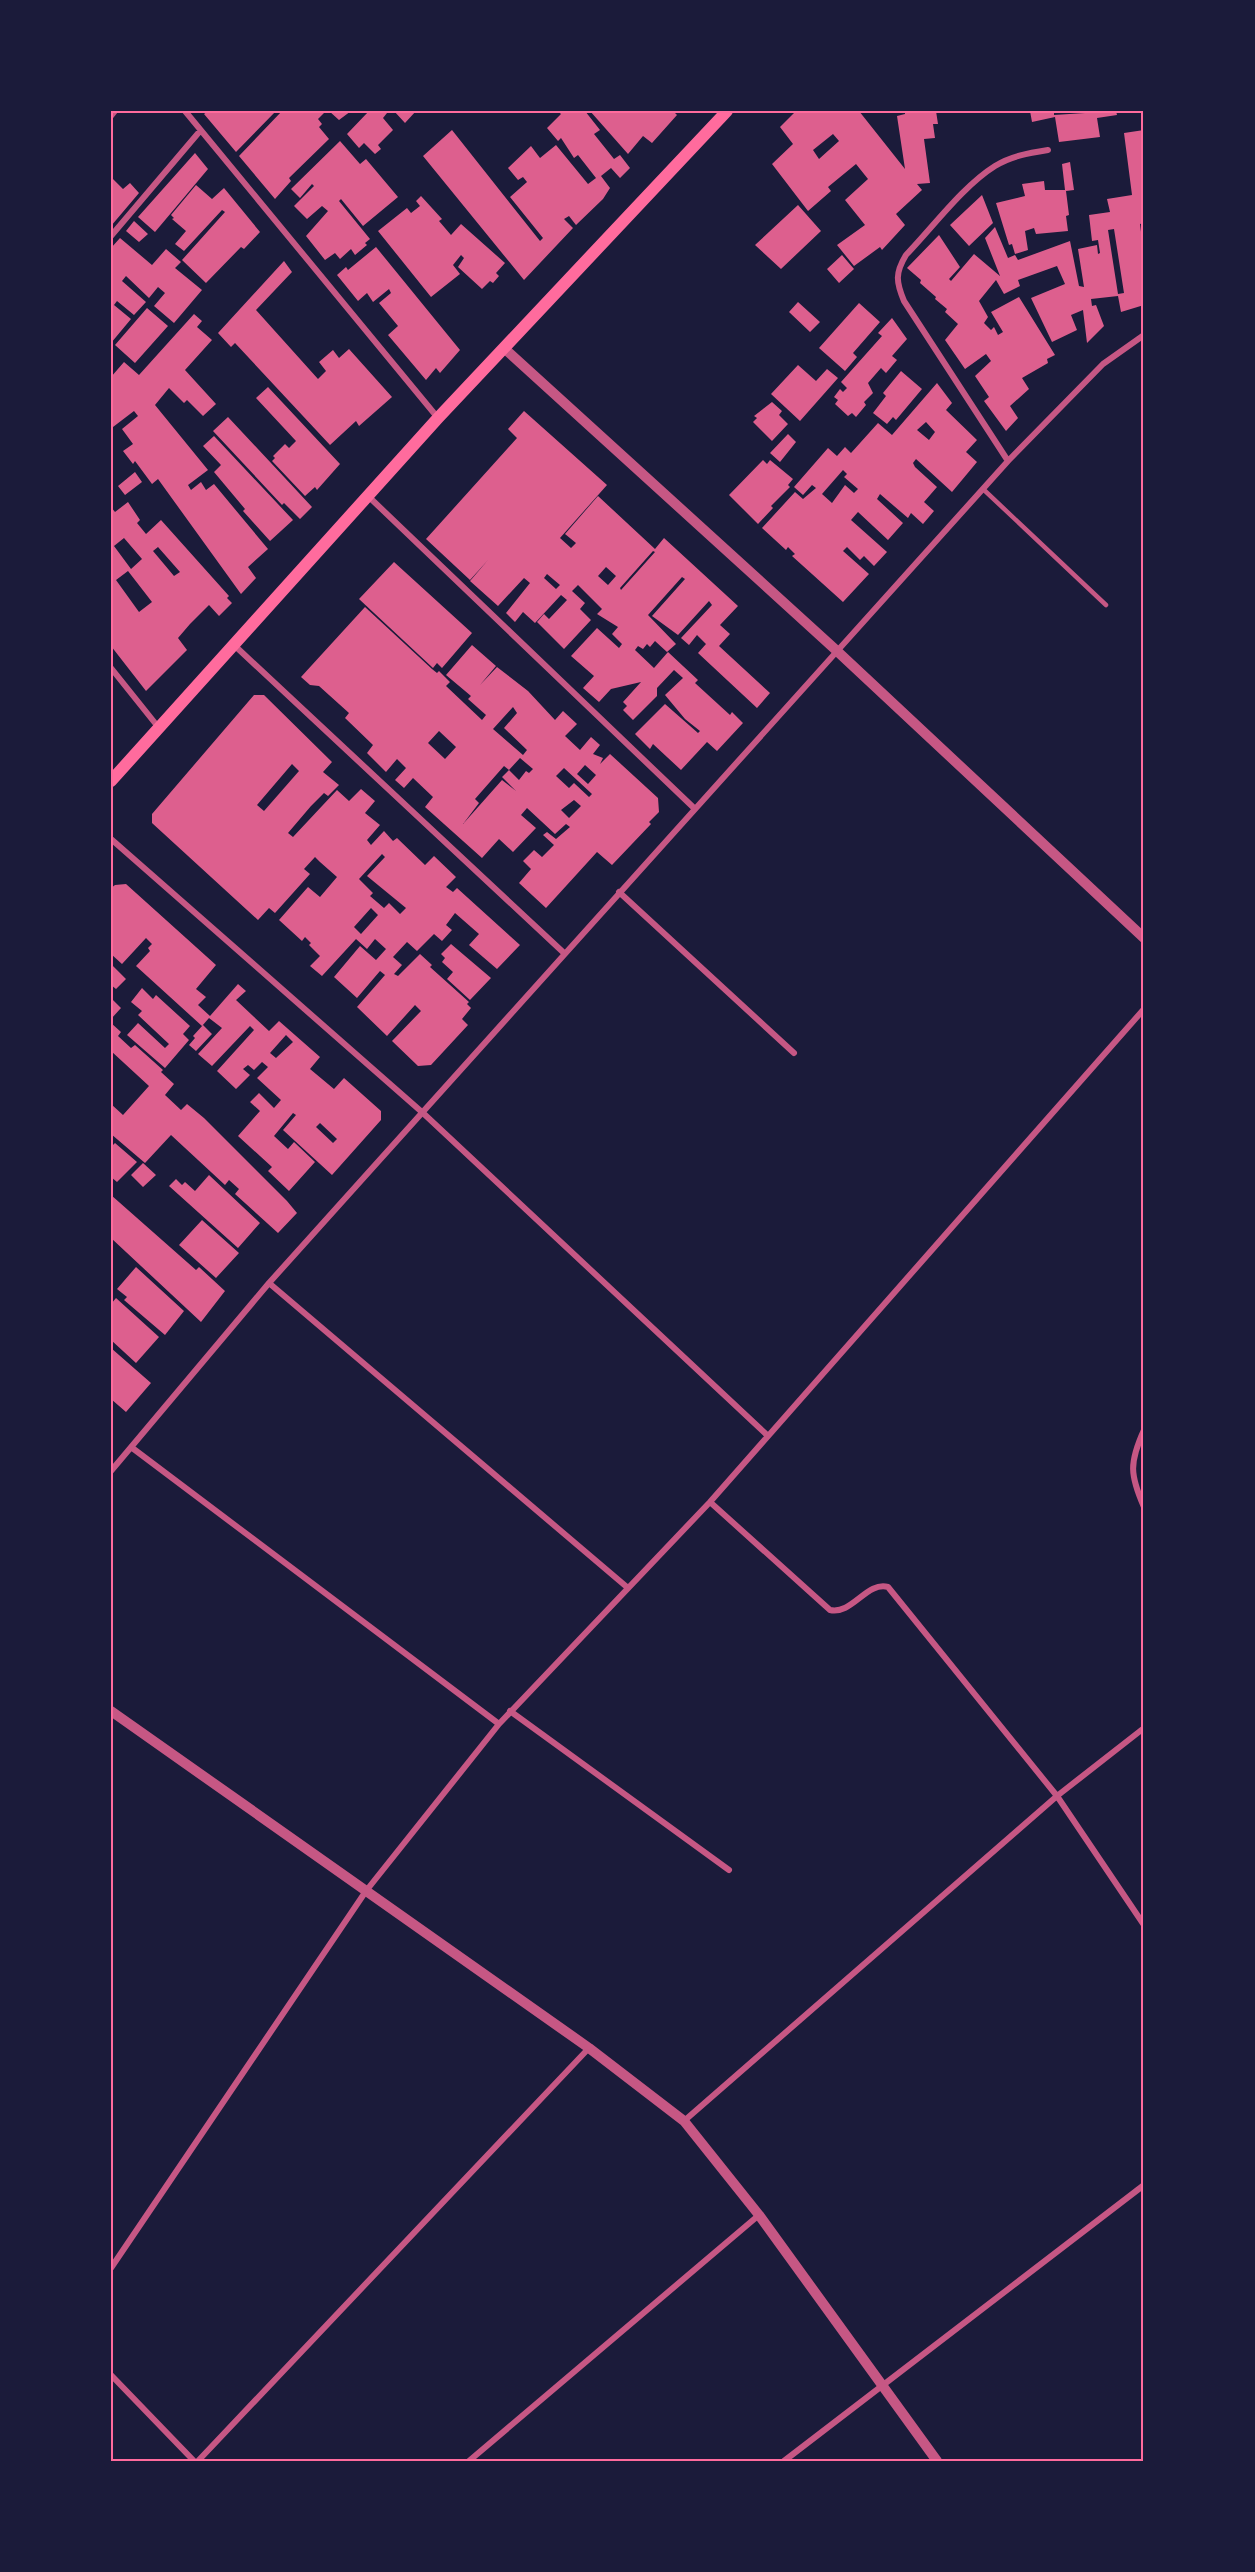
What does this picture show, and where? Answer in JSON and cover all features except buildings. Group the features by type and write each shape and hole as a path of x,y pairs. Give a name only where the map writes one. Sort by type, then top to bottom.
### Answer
{"main road":[{"path":"111,781 438,418 719,114"}],"street":[{"path":"111,116 115,111"},
{"path":"185,111 438,418"},
{"path":"111,236 200,131"},
{"path":"1008,461 904,301 896,283 898,268 906,255 978,179 995,166 1021,155 1047,150"},
{"path":"111,1471 269,1282 1008,461 1103,364 1144,335"},
{"path":"504,348 837,651 1144,938"},
{"path":"368,496 694,808"},
{"path":"234,645 564,953"},
{"path":"111,668 159,728"},
{"path":"111,839 423,1113 767,1435"},
{"path":"619,892 794,1053"},
{"path":"111,2268 366,1891 499,1724 710,1502 1144,1009"},
{"path":"269,1282 628,1588"},
{"path":"1144,1430 1132,1456 1132,1480 1144,1508"},
{"path":"130,1447 499,1724"},
{"path":"710,1502 830,1610 844,1609 877,1587 888,1587 1057,1796 1144,1925"},
{"path":"111,1711 589,2048 684,2121 759,2216 885,2385 938,2461"},
{"path":"510,1711 729,1870"},
{"path":"684,2121 1057,1796 1144,1728"},
{"path":"111,2375 196,2461 589,2048"},
{"path":"784,2461 1144,2185"},
{"path":"469,2461 759,2216"}],"lane":[{"path":"983,489 1106,605"}]}
